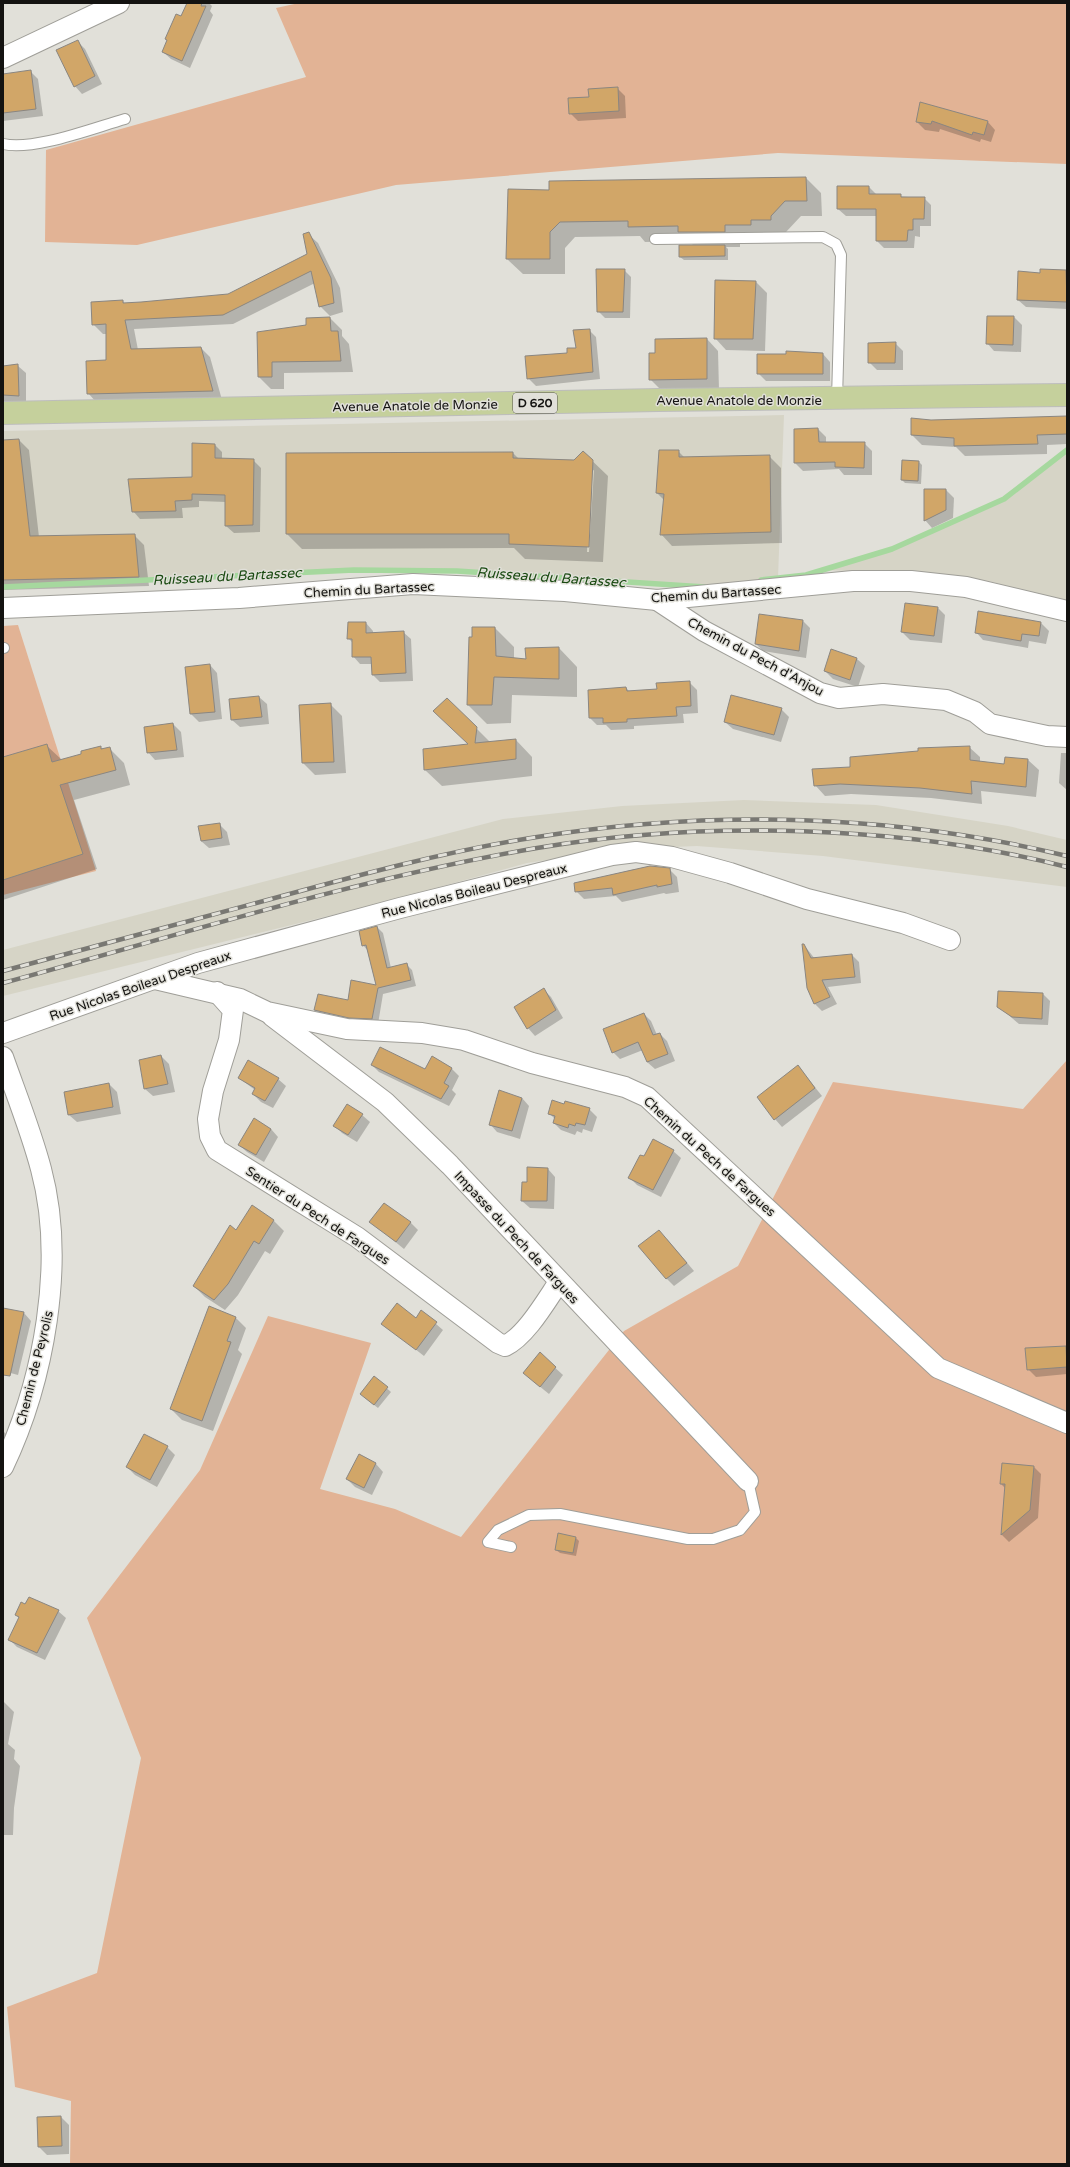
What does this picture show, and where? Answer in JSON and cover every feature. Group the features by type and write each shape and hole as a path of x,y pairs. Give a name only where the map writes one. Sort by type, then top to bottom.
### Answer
{"main road":[{"name":"Avenue Anatole de Monzie","path":"3,413 650,400 837,399 1067,395"}],"street":[{"path":"3,58 119,3"},
{"name":"Chemin du Bartassec","path":"3,608 239,598 413,584 565,591 658,600 853,581 912,581 966,587 1067,611"},
{"name":"Chemin du Pech d'Anjou","path":"658,600 704,631 820,693 839,698 883,694 946,700 975,712 990,724 1047,736 1067,737"},
{"name":"Rue Nicolas Boileau Despreaux","path":"3,1033 198,963 400,908 612,855 636,852 672,857 730,873 807,899 903,922 950,940"},
{"name":"Chemin du Pech de Fargues","path":"155,979 217,992 240,999 268,1012 347,1029 422,1033 464,1040 532,1062 625,1087 648,1097 938,1368 1067,1423"},
{"name":"Sentier du Pech de Fargues","path":"217,992 233,1010 229,1040 213,1091 208,1119 210,1136 217,1150 357,1237 498,1343 505,1346 513,1342 540,1310 559,1282"},
{"name":"Impasse du Pech de Fargues","path":"268,1012 385,1102 450,1165 748,1481"},
{"name":"Chemin de Peyrolis","path":"3,1057 41,1169 49,1206 52,1274 47,1323 31,1392 15,1443 3,1467"}],"lane":[{"path":"3,144 13,146 36,143 125,119"},
{"path":"655,239 823,237 836,244 841,254 837,399"},
{"path":"511,1547 488,1542 498,1530 529,1514 560,1514 688,1538 714,1540 740,1530 755,1512 748,1481"}],"shaded area":[{"path":"299,3 1067,3 1067,164 778,153 396,185 137,245 45,242 46,150 306,77 276,8"},
{"path":"784,415 778,578 706,587 458,571 354,570 3,587 3,431"},
{"path":"1067,450 1067,604 993,582 934,574 820,570 893,549 1004,499"},
{"path":"18,625 96,871 3,895 3,626"},
{"path":"744,800 876,805 1008,826 1067,840 1067,887 823,856 697,846 624,849 527,863 377,904 3,996 3,950 503,819 622,806"},
{"path":"1067,1060 1067,2164 70,2164 71,2101 15,2087 7,2007 97,1973 141,1758 87,1618 200,1470 268,1316 371,1343 320,1489 395,1509 461,1537 624,1331 738,1266 833,1082 1023,1109"}],"building":[{"path":"187,3 202,3 201,6 206,6 182,61 162,52 167,40 165,39 176,14 181,16"},
{"path":"78,40 95,76 74,87 56,50"},
{"path":"31,70 36,109 3,113 3,74"},
{"path":"618,87 619,111 569,114 568,98 589,97 588,89"},
{"path":"920,102 988,121 984,135 973,132 972,135 932,121 931,124 916,122"},
{"path":"806,177 807,201 785,201 771,216 771,220 751,220 751,225 725,225 725,232 678,232 678,226 628,227 628,221 560,222 550,232 550,259 506,259 508,189 549,190 549,181"},
{"path":"837,186 869,186 869,194 901,194 901,197 925,197 924,219 913,219 913,230 908,230 907,241 876,241 876,209 837,209"},
{"path":"309,232 331,278 334,303 319,307 311,271 223,315 125,320 131,349 201,347 213,391 87,394 86,361 106,360 106,324 92,325 91,302 123,300 123,303 141,302 228,294 307,254 303,234"},
{"path":"679,245 725,245 725,256 679,257"},
{"path":"596,269 625,269 623,312 597,312"},
{"path":"1040,269 1066,270 1067,302 1017,300 1018,271 1040,273"},
{"path":"715,280 756,281 753,339 714,339"},
{"path":"987,316 1014,316 1013,345 986,344"},
{"path":"330,317 331,331 338,331 341,361 272,362 272,377 258,377 257,332 306,325 306,318"},
{"path":"590,329 593,372 527,379 525,356 567,353 567,348 576,348 573,330"},
{"path":"707,338 707,379 649,380 649,353 655,353 655,339"},
{"path":"896,342 895,363 868,363 868,343"},
{"path":"786,351 823,353 823,374 757,374 757,354 786,354"},
{"path":"18,364 19,396 3,395 3,366"},
{"path":"1067,416 1067,434 1037,435 1038,444 954,446 954,438 911,435 911,418 931,420"},
{"path":"818,428 819,442 865,442 864,468 835,467 835,462 794,463 794,429"},
{"path":"19,439 30,536 135,534 139,577 3,580 3,440"},
{"path":"192,443 215,444 215,458 254,459 253,525 225,526 225,495 192,494 192,500 175,501 176,511 132,512 128,479 192,477"},
{"path":"659,450 679,450 679,457 770,455 771,532 660,535 664,494 656,493"},
{"path":"583,451 593,460 589,547 509,544 509,534 286,534 286,453 513,452 513,458 574,460"},
{"path":"902,460 919,461 918,481 901,480"},
{"path":"924,489 946,489 946,510 924,521"},
{"path":"905,603 938,607 934,636 901,632"},
{"path":"978,611 1041,622 1039,636 1022,634 1021,641 975,633"},
{"path":"759,614 803,620 799,651 755,644"},
{"path":"348,622 366,622 366,633 404,631 406,673 372,675 371,657 352,657 352,639 347,639"},
{"path":"472,627 495,627 496,656 526,659 525,648 559,647 559,679 494,677 492,705 467,705 469,637 472,637"},
{"path":"831,649 857,658 850,680 824,671"},
{"path":"210,664 215,712 190,714 185,667"},
{"path":"690,681 691,706 676,707 677,716 627,719 627,722 603,723 603,718 589,718 588,690 626,687 627,691 657,689 656,683"},
{"path":"731,695 782,708 774,735 724,722"},
{"path":"259,696 262,717 231,720 229,699"},
{"path":"447,698 477,727 475,743 516,739 516,759 424,770 423,749 468,744 433,711"},
{"path":"331,703 334,762 302,763 299,705"},
{"path":"173,723 177,750 147,753 144,727"},
{"path":"47,744 52,762 81,754 81,751 101,746 101,749 110,747 116,770 60,785 83,854 3,880 3,757"},
{"path":"970,746 970,760 1004,764 1005,757 1028,759 1026,787 971,781 972,794 920,788 840,784 814,786 812,769 850,767 850,757 918,751 918,748"},
{"path":"220,823 222,838 201,841 198,826"},
{"path":"650,866 670,868 672,884 657,887 657,885 613,895 612,888 575,892 574,883"},
{"path":"377,926 387,968 407,963 411,980 378,988 372,1019 349,1018 314,1010 318,994 348,1000 351,980 376,985 366,945 362,946 359,931"},
{"path":"802,944 804,944 811,958 852,954 855,977 822,980 830,997 814,1004 807,988"},
{"path":"544,988 556,1010 527,1029 514,1007"},
{"path":"998,991 1043,993 1042,1019 1012,1017 997,1007"},
{"path":"644,1013 653,1035 660,1033 668,1054 647,1062 638,1042 612,1053 603,1029"},
{"path":"380,1047 425,1069 432,1056 452,1068 444,1083 449,1086 441,1099 371,1065"},
{"path":"161,1055 168,1084 144,1089 139,1060"},
{"path":"248,1060 279,1078 265,1101 252,1094 255,1088 238,1078"},
{"path":"798,1065 815,1088 774,1120 757,1097"},
{"path":"109,1083 113,1107 68,1115 64,1092"},
{"path":"499,1090 522,1098 512,1131 489,1125"},
{"path":"552,1100 564,1104 565,1101 590,1108 585,1125 576,1123 575,1126 569,1124 568,1128 553,1123 555,1116 548,1114"},
{"path":"347,1104 363,1114 348,1135 333,1126"},
{"path":"254,1118 271,1129 256,1155 238,1145"},
{"path":"653,1139 674,1150 653,1190 628,1178 640,1155 644,1156"},
{"path":"527,1167 548,1168 547,1201 521,1201 522,1182 527,1182"},
{"path":"384,1203 411,1222 396,1242 369,1222"},
{"path":"252,1205 274,1220 259,1244 254,1241 228,1284 214,1300 193,1286 230,1225 236,1230"},
{"path":"659,1230 687,1263 666,1279 638,1246"},
{"path":"397,1303 416,1318 421,1310 437,1322 416,1350 381,1324"},
{"path":"209,1306 236,1317 227,1341 231,1342 202,1421 170,1409"},
{"path":"3,1308 24,1312 10,1376 3,1375"},
{"path":"1066,1346 1067,1367 1027,1370 1025,1348"},
{"path":"540,1352 556,1367 540,1387 523,1373"},
{"path":"374,1376 388,1387 374,1405 360,1394"},
{"path":"144,1434 168,1446 150,1480 126,1467"},
{"path":"359,1454 376,1463 364,1488 346,1479"},
{"path":"1002,1463 1034,1466 1030,1510 1001,1535 1005,1484 1000,1484"},
{"path":"558,1533 576,1537 573,1553 555,1550"},
{"path":"29,1597 59,1610 37,1653 8,1640 19,1617 15,1615 21,1602 25,1604"},
{"path":"61,2116 62,2146 38,2147 37,2117"}],"waterway":[{"name":"Ruisseau du Bartassec","path":"761,580 806,575 892,549 1004,499 1067,450"},
{"name":"Ruisseau du Bartassec","path":"3,587 354,570 457,571 705,587"}],"railway":[{"path":"3,971 403,864 503,843 603,828 669,822 736,820 803,820 870,824 936,831 1002,842 1067,856"},
{"path":"3,983 268,909 402,875 537,848 600,839 666,833 734,831 803,831 871,835 939,842 1004,853 1067,867"}]}
